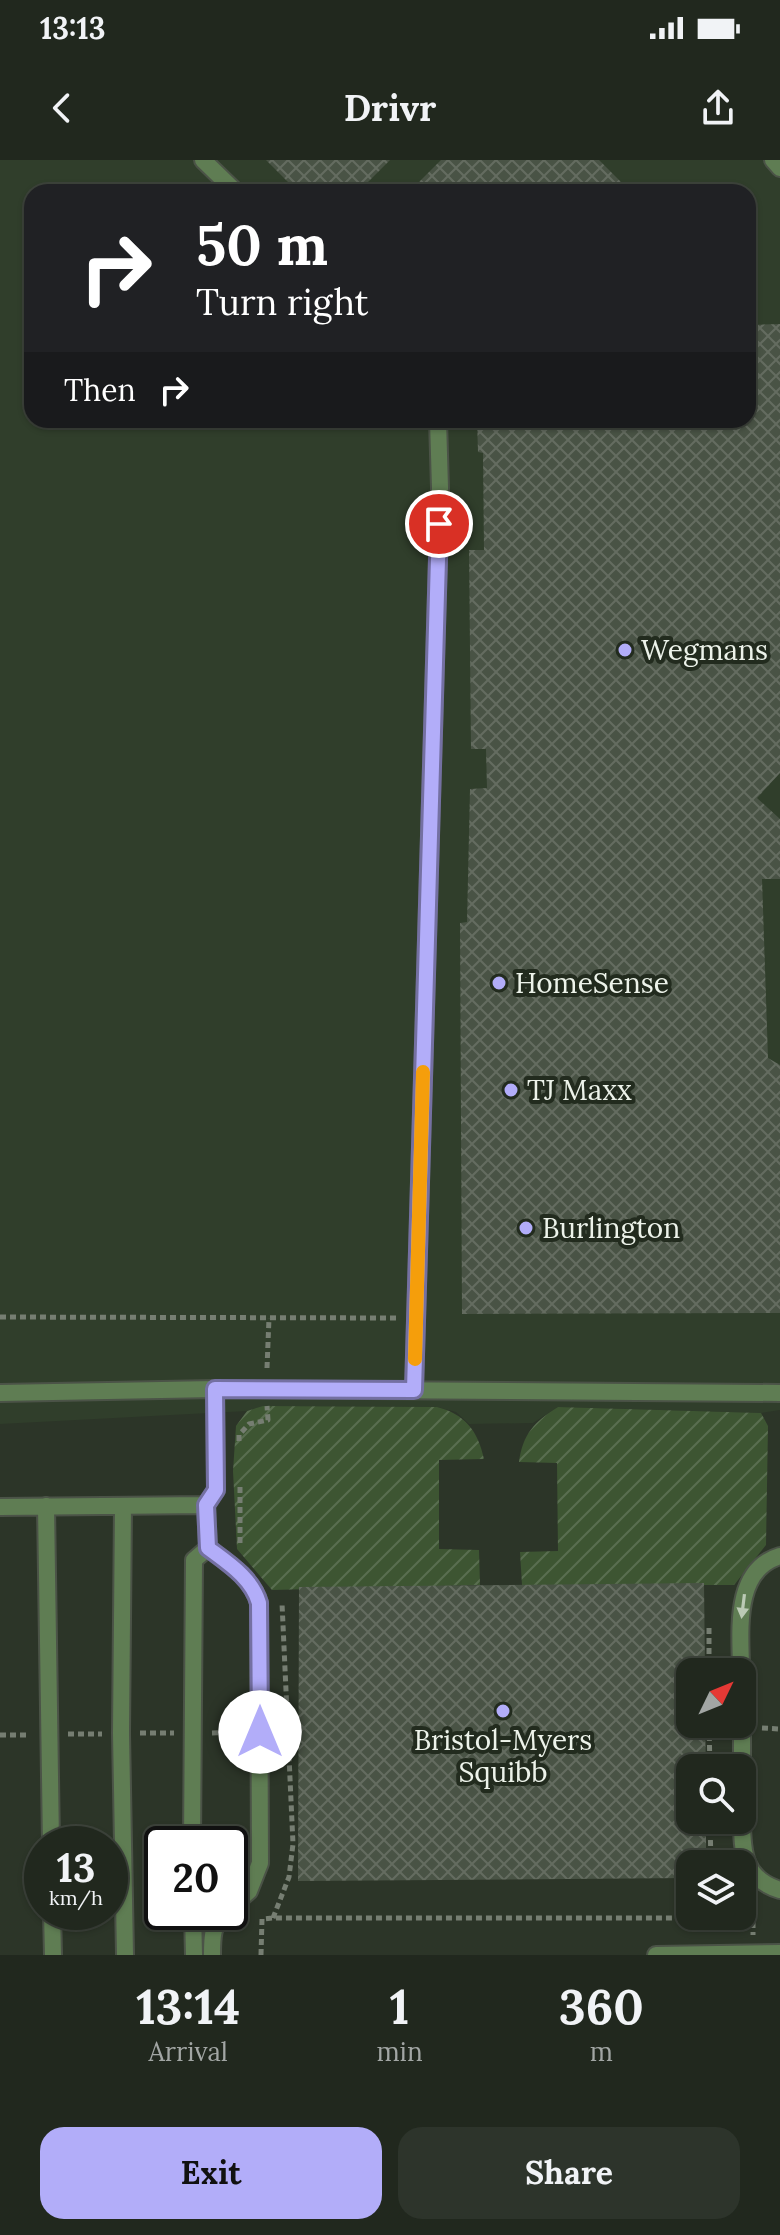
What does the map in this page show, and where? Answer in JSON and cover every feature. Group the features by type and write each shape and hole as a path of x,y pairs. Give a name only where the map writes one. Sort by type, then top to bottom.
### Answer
{"lane":[{"path":"203,160 228,184"},
{"path":"773,160 780,168"},
{"path":"414,1390 440,488 438,428"},
{"path":"215,1389 216,1490 206,1505 208,1548 244,1577 255,1590 259,1603 260,1863 248,1892"},
{"path":"0,1393 215,1389 780,1393"},
{"path":"0,1507 206,1505"},
{"path":"46,1506 51,1826"},
{"path":"123,1506 121,1733 125,1955"},
{"path":"192,1826 194,1560 208,1548"},
{"path":"741,1658 742,1596 763,1565 780,1556"},
{"path":"743,1834 745,1864 757,1878 780,1890"},
{"path":"52,1930 53,1955"},
{"path":"193,1930 194,1955"},
{"path":"212,1955 213,1930"},
{"path":"656,1955 780,1953"}],"path":[{"path":"0,1317 417,1318"},
{"path":"267,1368 269,1318"},
{"path":"239,1449 243,1428 268,1420 267,1406"},
{"path":"240,1477 240,1547"},
{"path":"273,1918 289,1877 293,1844 280,1592"},
{"path":"709,1628 709,1658"},
{"path":"287,1732 299,1732"},
{"path":"261,1955 262,1919 676,1917"},
{"path":"753,1930 753,1954"}],"shaded area":[{"path":"0,160 780,160 780,1410 761,1413 558,1407 533,1423 469,1424 456,1412 437,1407 267,1406 247,1411 0,1424"}],"green space":[{"path":"263,1406 437,1407 463,1419 474,1432 484,1459 439,1460 439,1549 479,1550 480,1585 272,1590 237,1549 233,1471 236,1426 247,1411"},
{"path":"558,1407 761,1413 768,1426 766,1545 734,1585 522,1585 520,1552 558,1551 557,1463 519,1462 523,1444 531,1430"}],"building":[{"path":"266,160 390,160 366,184 290,184"},
{"path":"441,160 599,160 623,184 417,184"},
{"path":"780,324 780,773 757,798 780,819 780,879 762,879 768,1058 780,1065 780,1313 462,1314 460,923 467,922 470,789 487,788 486,749 471,749 469,550 484,550 483,453 478,452 477,428 756,428 756,325"},
{"path":"704,1583 705,1658 676,1658 676,1738 705,1738 706,1754 676,1754 676,1834 706,1834 706,1850 676,1850 676,1878 298,1881 299,1587"}],"slow traffic":[{"path":"415,1359 423,1072"}],"place":[{"name":"Wegmans","path":"625,650"},
{"name":"HomeSense","path":"499,983"},
{"name":"TJ Maxx","path":"511,1090"},
{"name":"Burlington","path":"526,1228"},
{"name":"Bristol-Myers Squibb","path":"503,1711"}],"route":[{"path":"260,1732 259,1603 255,1590 244,1577 208,1548 206,1505 216,1490 215,1389 414,1390 439,524"}]}
